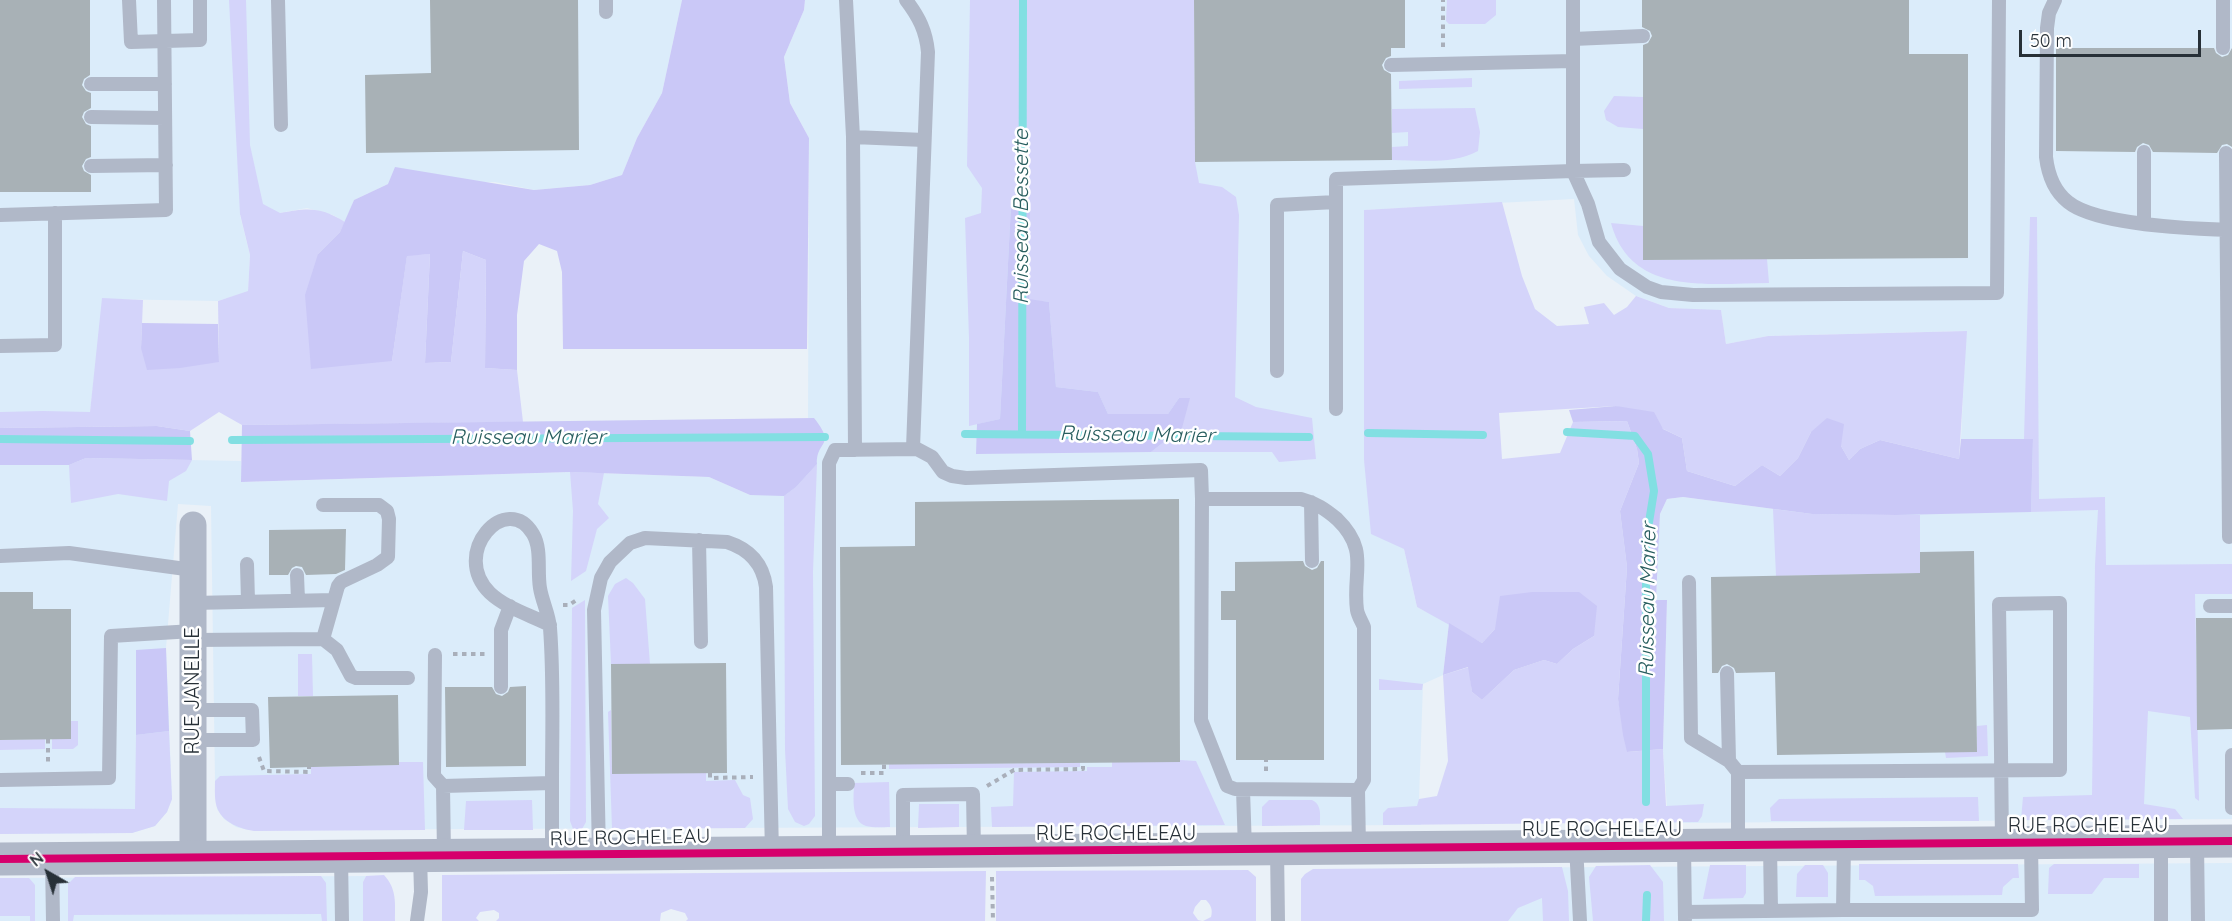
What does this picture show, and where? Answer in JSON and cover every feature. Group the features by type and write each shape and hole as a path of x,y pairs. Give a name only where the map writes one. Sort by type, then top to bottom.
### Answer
{"street":[{"name":"RUE JANELLE","path":"193,525 193,857"},
{"name":"RUE ROCHELEAU","path":"0,858 903,852 983,861 1245,849 2232,841"}],"lane":[{"path":"129,0 131,42 200,40 200,0"},
{"path":"0,215 166,210 164,0"},
{"path":"278,0 281,125"},
{"path":"846,0 853,136 855,450"},
{"path":"906,0 917,15 926,38 913,448"},
{"path":"1573,0 1574,171 1588,204 1599,242 1608,257 1632,278 1647,287 1661,292 1693,295 1997,293 1999,0"},
{"path":"2055,0 2049,13 2046,50 2046,157 2057,191 2068,202 2082,210 2123,221 2229,230"},
{"path":"2223,0 2223,48"},
{"path":"1573,39 1642,36"},
{"path":"1391,65 1573,61"},
{"path":"91,84 165,84"},
{"path":"91,117 165,118"},
{"path":"853,136 924,140"},
{"path":"2144,152 2144,223"},
{"path":"2226,153 2229,230 2229,537"},
{"path":"91,166 166,165"},
{"path":"1336,409 1336,179 1624,170"},
{"path":"1276,371 1276,205 1336,202"},
{"path":"0,346 55,345 56,213"},
{"path":"829,852 829,464 835,450 913,448 932,457 943,472 966,478 1201,470 1201,720 1227,786 1231,789 1358,790"},
{"path":"1202,499 1301,499 1326,510 1345,528 1356,545 1358,553 1357,611 1364,627 1365,691 1364,780 1358,790 1359,848"},
{"path":"1311,502 1312,561"},
{"path":"323,505 379,505 387,511 389,519 388,556 377,566 341,582 323,639"},
{"path":"550,625 500,601 488,591 477,570 476,557 478,544 485,531 495,523 505,520 516,521 524,524 536,538 540,589 550,625 552,855"},
{"path":"599,854 594,610 601,578 610,562 630,543 645,538 727,542 739,546 755,559 764,574 772,853"},
{"path":"699,540 701,642"},
{"path":"0,556 69,553 193,570"},
{"path":"248,564 248,600"},
{"path":"297,575 298,600"},
{"path":"1689,582 1691,738 1729,761 1738,772 1738,845"},
{"path":"193,603 248,600 334,600"},
{"path":"1684,846 1685,916 1772,911 2032,910 2001,770 1999,604 2060,603 2060,770 2001,770 1738,772"},
{"path":"501,687 502,623 510,606"},
{"path":"2210,606 2232,606"},
{"path":"0,780 109,778 111,636 323,639 337,650 351,676 356,678 408,678"},
{"path":"435,655 434,776 443,786 552,783"},
{"path":"1727,673 1729,761"},
{"path":"193,710 252,710 253,740 193,740"},
{"path":"2232,755 2232,808"},
{"path":"829,784 851,778"},
{"path":"417,921 421,892 432,856 443,786"},
{"path":"1243,789 1245,849"},
{"path":"903,852 903,795 973,794 983,861"},
{"path":"2161,842 2161,921"},
{"path":"2197,842 2198,921"},
{"path":"1843,910 1844,844"},
{"path":"1770,845 1772,911"},
{"path":"1576,846 1580,921"},
{"path":"1277,849 1278,921"},
{"path":"341,856 342,921"},
{"path":"52,858 53,921"}],"path":[{"path":"1443,0 1443,64"},
{"path":"544,605 569,605 585,595 597,594"},
{"path":"435,655 501,654"},
{"path":"48,739 48,749"},
{"path":"973,794 1014,770 1083,769 1083,763"},
{"path":"851,778 884,773 884,764"},
{"path":"273,772 309,772 309,767"},
{"path":"710,773 710,778 734,777"},
{"path":"983,861 993,921"}],"shaded area":[{"path":"0,0 682,0 662,93 637,138 622,175 590,185 534,190 495,182 388,184 354,200 345,222 333,215 307,208 280,213 240,215 250,255 248,292 218,301 103,299 90,413 0,412"},
{"path":"229,0 246,0 250,145 263,204 280,213 306,209 321,211 345,222 340,232 318,254 392,361 407,255 430,254 425,363 451,362 463,251 486,260 485,368 517,370 523,422 242,425 219,412 190,431 157,426 0,428 0,412 90,412 102,298 143,300 141,348 219,362 218,301 248,291 250,255 240,214"},
{"path":"682,0 805,0 804,10 784,57 790,103 809,138 807,349 563,349 562,272 557,251 539,244 524,261 517,315 517,370 485,368 486,260 463,251 451,362 425,363 430,254 407,256 392,361 311,369 305,295 318,254 340,232 354,200 388,184 395,167 534,190 590,185 622,175 637,138 662,93"},
{"path":"805,0 2232,0 2232,819 1668,823 1663,749 1667,601 1656,601 1660,514 1667,499 1683,497 1812,514 1896,515 2032,439 1961,439 1966,331 1768,336 1726,344 1721,311 1669,308 1636,296 1607,276 1589,256 1578,235 1574,199 1364,210 1364,460 1404,549 1417,607 1449,623 1443,675 1423,684 1419,799 1421,825 248,830 236,827 224,819 217,809 211,506 178,504 166,648 172,799 167,812 155,826 132,833 0,834 0,465 69,465 86,458 241,461 242,482 570,472 709,477 750,495 814,418 808,418 809,138 790,103 784,57 804,10"},
{"path":"970,0 1194,0 1195,162 1199,183 1222,187 1236,197 1239,215 1235,397 1256,407 1312,418 1316,459 1279,462 1272,452 1151,452 1182,428 1179,398 1168,414 1108,414 1098,392 1056,387 1049,302 1029,300 1030,205 1011,205 1000,419 969,426 965,218 981,213 982,188 967,166"},
{"path":"1447,0 1496,0 1496,15 1485,24 1449,24 1446,21"},
{"path":"1472,78 1472,87 1399,89 1399,81"},
{"path":"1614,96 1643,97 1643,129 1618,127 1606,120 1604,111"},
{"path":"1475,108 1480,132 1478,151 1447,160 1392,160 1392,147 1408,146 1408,132 1392,133 1392,109"},
{"path":"1502,202 1522,276 1535,309 1557,326 1589,324 1584,307 1604,303 1614,315 1627,307 1636,296 1669,308 1721,310 1726,344 1768,336 1967,331 1959,459 1880,440 1860,449 1849,460 1841,446 1811,432 1798,458 1780,476 1762,465 1735,486 1687,471 1682,438 1616,406 1499,413 1502,459 1560,453 1573,422 1627,421 1637,449 1639,463 1620,511 1627,567 1618,699 1628,752 1663,749 1666,806 1704,804 1702,816 1698,822 1383,825 1383,813 1388,808 1417,806 1419,799 1437,796 1448,761 1443,675 1469,667 1472,692 1482,700 1514,670 1544,660 1557,664 1573,649 1594,636 1495,629 1482,643 1417,607 1404,549 1371,534 1364,460 1364,210"},
{"path":"1011,205 1030,205 1029,299 1049,302 1056,387 1098,392 1108,414 1168,414 1179,398 1190,398 1182,428 1151,452 976,454 977,424 1000,419"},
{"path":"2030,217 2037,217 2039,499 2105,497 2106,565 2232,564 2232,594 2195,594 2199,801 2195,798 2190,717 2148,711 2144,804 2175,809 2183,819 2021,820 2023,797 2092,795 2095,565 2098,510 2031,512 2033,440 2024,439"},
{"path":"1611,223 1643,226 1644,260 1767,259 1769,283 1698,284 1654,275 1636,264 1621,247"},
{"path":"142,323 218,324 219,362 147,370 141,348"},
{"path":"1616,406 1654,412 1663,429 1682,438 1687,471 1735,486 1762,465 1780,476 1798,458 1811,432 1827,418 1844,424 1841,446 1849,460 1860,449 1880,440 1959,459 1961,439 2033,439 2031,512 1812,514 1683,497 1667,499 1660,514 1656,600 1667,600 1663,749 1627,752 1618,699 1627,567 1620,511 1639,463 1637,449 1627,421 1573,422 1569,410"},
{"path":"814,418 821,427 825,439 819,451 817,464 796,487 784,496 750,495 709,477 570,472 241,482 242,425"},
{"path":"157,426 190,431 192,460 86,458 69,465 0,465 0,428"},
{"path":"86,458 192,460 186,471 169,481 167,501 118,494 71,503 69,465"},
{"path":"817,464 813,572 815,816 809,824 804,826 795,822 788,809 785,750 784,496 796,487"},
{"path":"570,472 604,473 598,504 609,518 597,529 586,571 571,581 573,511"},
{"path":"1773,509 1812,514 1920,515 1920,573 1776,576"},
{"path":"626,578 633,583 645,599 650,664 611,664 608,596 615,584"},
{"path":"1532,592 1579,592 1597,606 1594,636 1573,649 1557,664 1544,660 1514,670 1482,700 1472,692 1468,667 1443,675 1449,623 1482,643 1495,629 1500,596"},
{"path":"585,600 586,822 582,829 573,829 570,821 572,608"},
{"path":"166,648 169,731 136,735 136,650"},
{"path":"298,654 312,654 313,696 298,696"},
{"path":"1379,679 1423,684 1422,690 1379,690"},
{"path":"611,710 612,774 706,773 706,781 735,780 743,795 750,798 753,819 745,828 612,829 608,712"},
{"path":"71,721 78,721 78,745 73,749 52,749 52,739 71,739"},
{"path":"1987,725 1988,756 1946,758 1945,752 1977,752 1977,726"},
{"path":"169,731 172,799 167,812 155,826 132,833 0,834 0,808 135,809 136,735"},
{"path":"45,739 45,749 0,750 0,740"},
{"path":"1180,760 1196,761 1225,825 992,827 991,807 1013,806 1014,772 1087,771 1087,767 1112,767 1112,762 1180,762"},
{"path":"399,762 423,762 425,830 254,831 229,822 221,815 216,803 215,781 220,776 311,774 311,767 399,765"},
{"path":"1080,763 1080,767 889,769 889,764"},
{"path":"889,782 890,827 869,827 861,823 855,813 854,783"},
{"path":"1978,797 1979,821 1771,821 1770,808 1779,799"},
{"path":"532,800 533,830 464,830 466,801"},
{"path":"1269,800 1312,800 1319,807 1320,825 1262,826 1262,807"},
{"path":"919,804 959,804 959,827 918,828"},
{"path":"2232,863 2232,921 1455,921 1455,868"},
{"path":"1859,864 2018,864 2019,878 2013,878 2003,887 2002,895 1875,896 1873,886 1865,880 1859,880"},
{"path":"2054,864 2139,864 2139,878 2104,878 2092,894 2048,894 2049,868"},
{"path":"1650,865 1663,882 1664,921 1593,921 1589,877 1596,866"},
{"path":"1710,865 1746,865 1746,893 1743,898 1703,899"},
{"path":"1805,865 1823,865 1828,873 1828,897 1796,897 1797,874"},
{"path":"1562,867 1568,891 1569,921 1543,921 1542,898 1518,908 1508,921 1301,921 1301,879 1313,869"},
{"path":"1248,870 1256,877 1256,921 1203,921 1211,917 1212,910 1206,900 1201,900 1193,913 1198,920 1202,921 996,921 996,871"},
{"path":"986,871 985,921 686,921 688,919 685,913 671,909 661,913 660,921 496,921 499,913 494,910 480,912 476,918 479,921 442,921 442,875"},
{"path":"384,875 393,891 395,921 363,921 363,882 366,876"},
{"path":"321,876 326,883 327,921 322,921 321,914 74,915 73,921 68,921 68,884 75,877"},
{"path":"366,876 363,882 363,921 0,921 0,878"},
{"path":"0,878 29,878 35,885 35,921 30,921 30,916 0,916"}],"building":[{"path":"0,0 90,0 90,75 84,79 82,85 86,91 91,93 91,108 84,112 82,117 86,124 91,126 91,157 86,159 82,166 84,171 91,175 91,192 0,192"},
{"path":"430,0 578,0 579,150 366,153 365,75 431,73"},
{"path":"1194,0 1405,0 1405,48 1391,48 1391,56 1386,58 1382,65 1384,70 1391,74 1392,160 1195,162"},
{"path":"1642,0 1909,0 1909,54 1968,54 1968,258 1643,260 1643,45 1648,43 1652,36 1650,31 1642,27"},
{"path":"2056,48 2214,48 2216,53 2222,57 2228,55 2232,48 2232,147 2227,144 2222,145 2217,153 2153,152 2149,145 2143,143 2137,147 2135,152 2056,151"},
{"path":"1179,499 1180,762 841,765 840,547 915,546 915,502"},
{"path":"346,529 345,570 336,574 306,575 302,567 296,566 288,575 269,575 269,530"},
{"path":"1974,551 1977,752 1777,755 1775,672 1736,673 1734,668 1727,664 1722,666 1718,673 1712,673 1711,577 1920,573 1920,552"},
{"path":"1303,561 1305,566 1312,570 1324,561 1324,760 1236,760 1236,620 1221,620 1221,591 1235,591 1235,562"},
{"path":"0,592 33,592 33,609 71,609 71,739 0,740"},
{"path":"2196,618 2232,618 2232,729 2197,730"},
{"path":"726,663 727,773 612,774 611,664"},
{"path":"526,686 526,766 446,767 445,687 492,687 496,694 502,696 508,692 510,687"},
{"path":"398,695 399,765 270,768 268,697"}],"waterway":[{"name":"Ruisseau Bessette","path":"1022,434 1023,0"},
{"name":"Ruisseau Marier","path":"1567,432 1635,436 1648,454 1654,491 1646,541 1646,802"},
{"name":"Ruisseau Marier","path":"1368,433 1483,435"},
{"name":"Ruisseau Marier","path":"965,434 1309,437"},
{"name":"Ruisseau Marier","path":"232,440 825,437"},
{"name":"Ruisseau Marier","path":"0,439 190,441"},
{"name":"Ruisseau Marier","path":"1646,921 1647,895"}],"cycle path":[{"path":"0,859 2232,841"}]}
